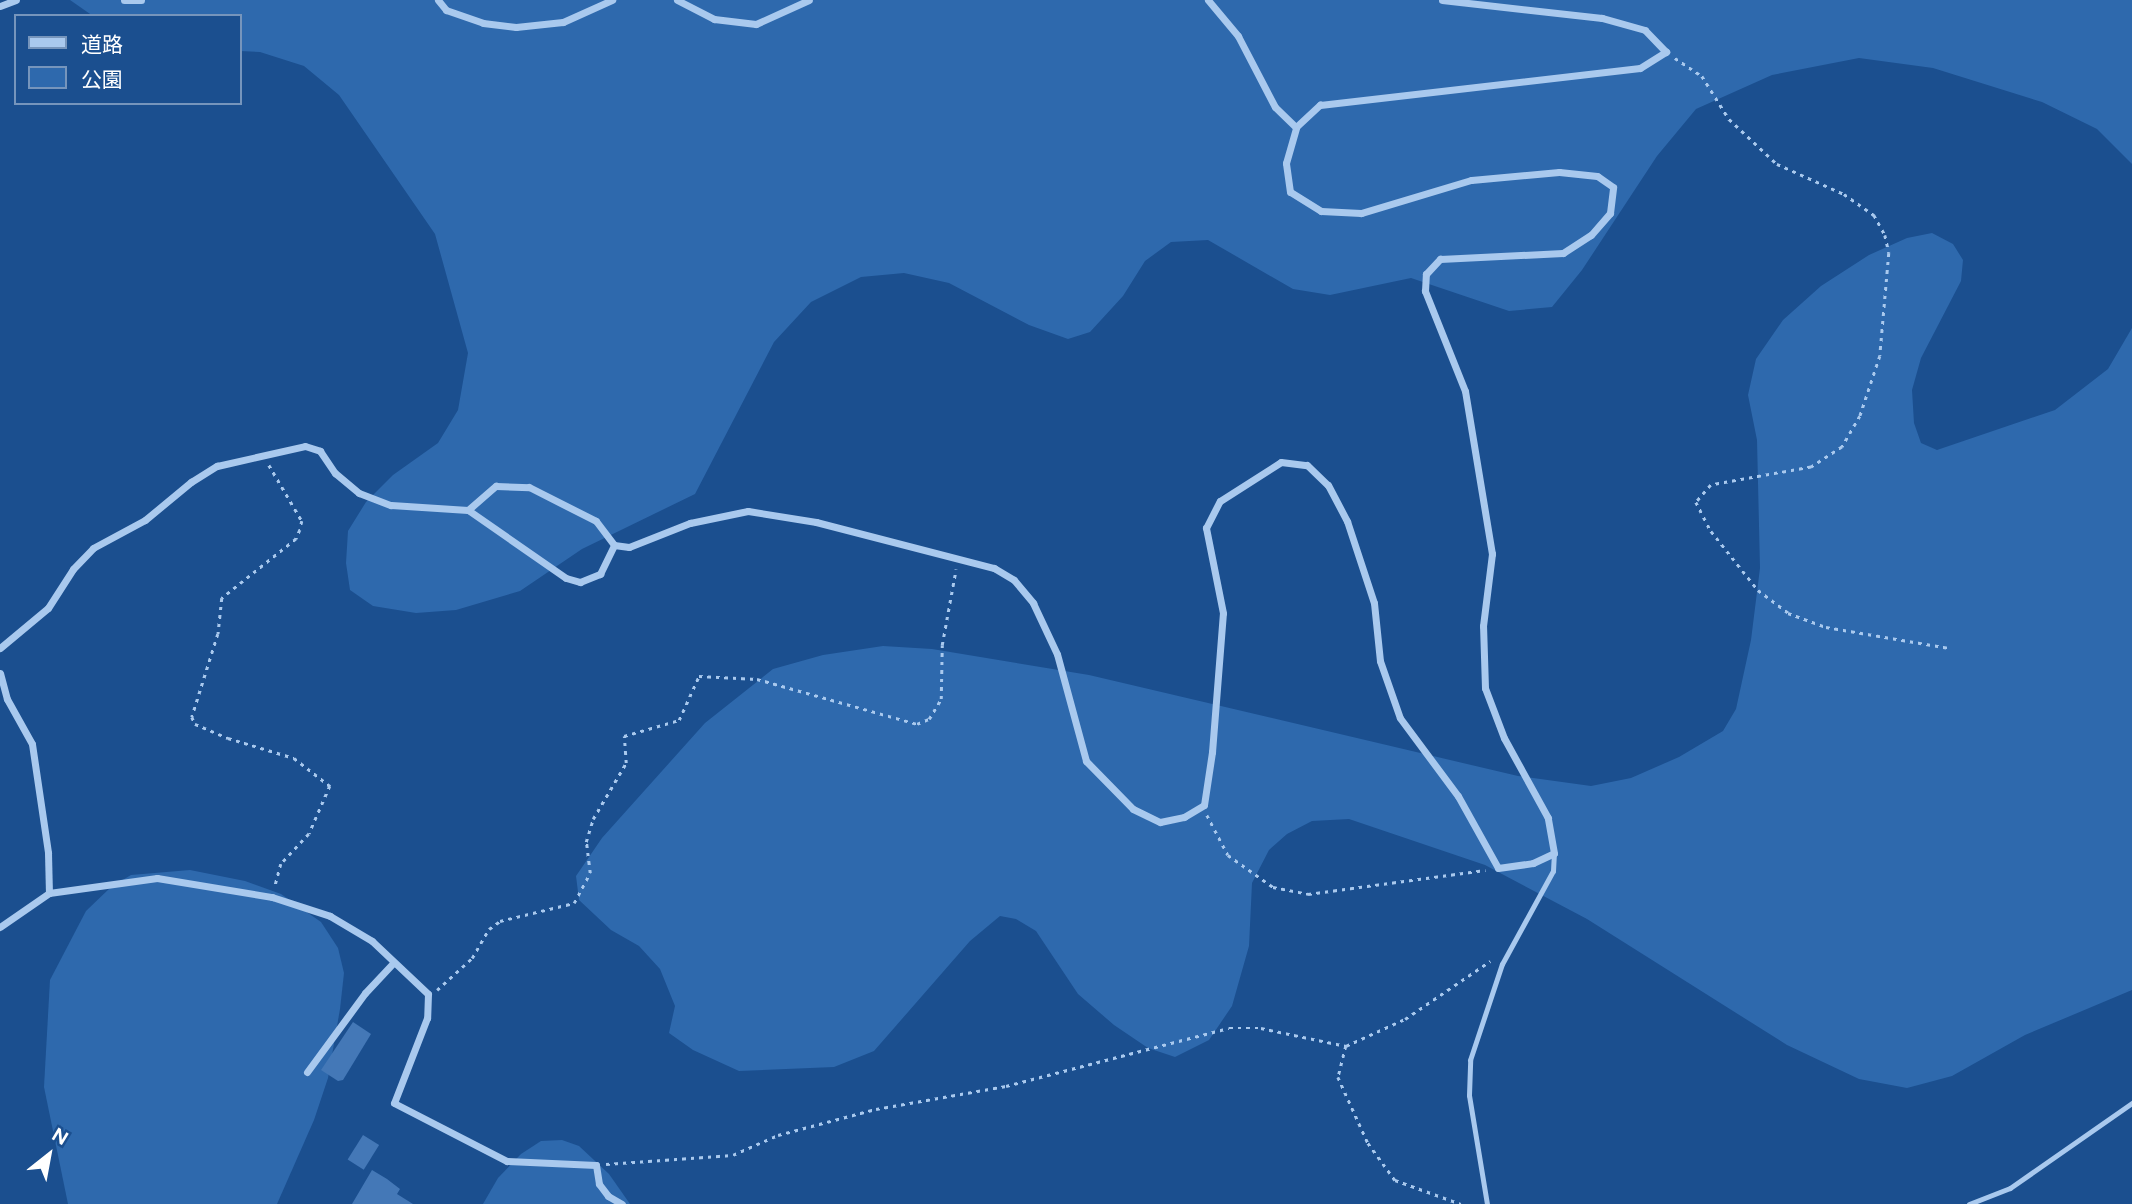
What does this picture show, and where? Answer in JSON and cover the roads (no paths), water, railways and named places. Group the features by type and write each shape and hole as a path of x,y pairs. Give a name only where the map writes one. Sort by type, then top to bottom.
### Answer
{"street":[{"path":"0,6 16,0"},
{"path":"124,0 141,0"},
{"path":"438,0 446,10 483,23 516,27 564,22 612,0"},
{"path":"677,0 714,19 755,24 808,0"},
{"path":"1208,0 1238,36 1275,107 1296,127"},
{"path":"468,510 496,486 529,486 596,521 614,545 629,547 690,523 748,512 816,522 995,568 1014,580 1033,603 1057,654 1086,761 1133,809 1160,822 1184,817 1204,805 1223,613 1206,527 1220,501 1254,477 1281,462 1307,465 1328,485 1347,521 1374,603 1380,662 1400,718 1458,796 1498,868 1533,863 1554,853 1548,818 1504,738 1485,688 1483,626 1492,554 1465,391 1425,291 1426,274 1440,259 1563,253 1591,235 1610,213 1613,187 1597,176 1559,172 1471,180 1361,213 1321,211 1290,192 1286,163 1296,127 1320,105 1640,68 1666,52 1645,30 1602,18 1442,0"},
{"path":"0,648 48,608 73,569 93,548 145,520 217,466 305,446 320,451 335,473 359,493 391,505 468,510 566,578 580,582 600,574 614,545"},
{"path":"0,673 4,699 32,744 48,853 49,893"},
{"path":"0,927 49,893 157,878 272,897 330,916 372,940 428,994 427,1018 394,1104 507,1161 596,1165 600,1184 608,1196 622,1204"},
{"path":"307,1072 365,993 394,962"}],"lane":[{"path":"1487,1204 1469,1095 1470,1060 1475,1032 1512,946 1553,871 1554,853"},
{"path":"1969,1204 2010,1188 2132,1103"}]}
